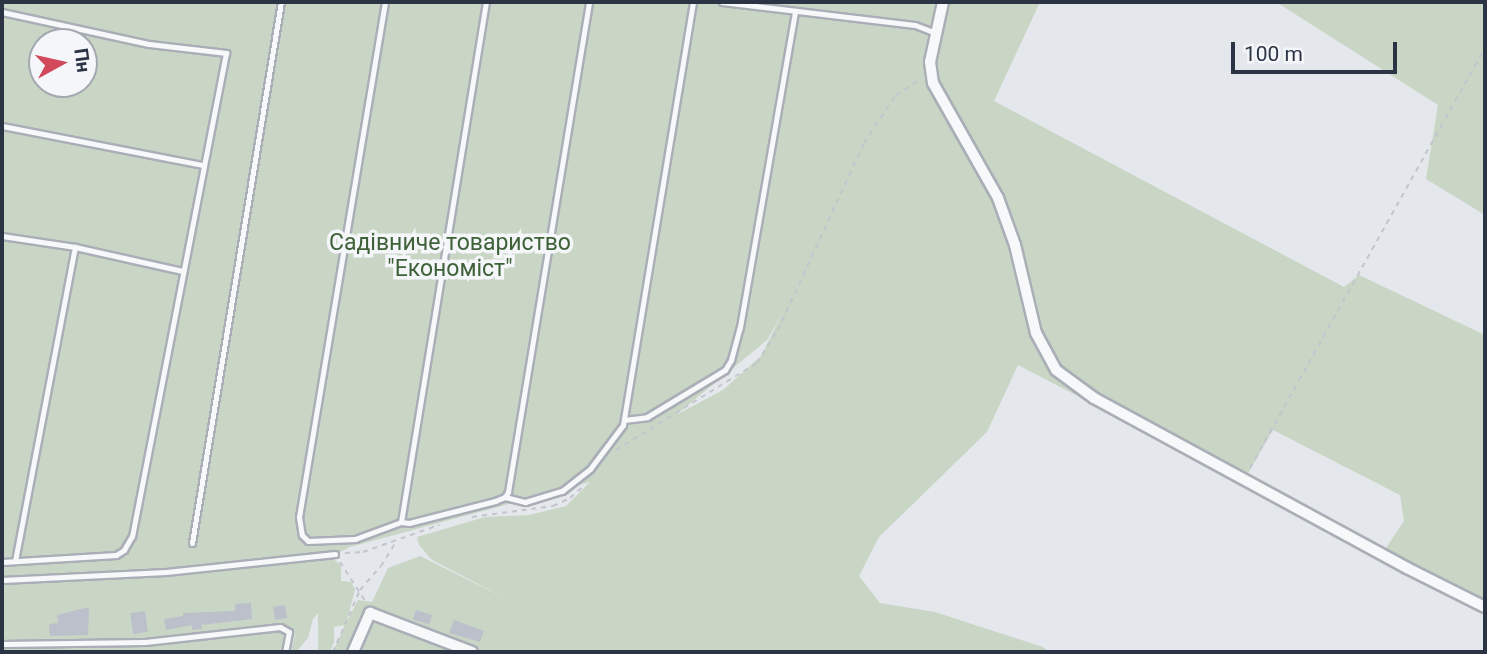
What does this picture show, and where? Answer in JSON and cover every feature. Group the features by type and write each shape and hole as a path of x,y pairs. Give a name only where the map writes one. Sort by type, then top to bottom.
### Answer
{"street":[{"path":"943,2 930,62 932,76 945,108 998,198 1015,245 1036,333 1056,370 1094,398 1485,607"},
{"path":"353,652 370,613 468,651"}],"lane":[{"path":"192,543 281,2"},
{"path":"385,2 299,526 308,541 337,542 355,539 401,522 409,523 505,497 525,502 562,491 590,469 614,440 624,420 693,2"},
{"path":"401,522 486,2"},
{"path":"505,497 589,2"},
{"path":"722,2 915,25 936,33"},
{"path":"624,420 647,417 725,370 731,360 740,327 795,11"},
{"path":"2,12 149,44 226,53 128,545 116,555 2,562"},
{"path":"2,126 203,165"},
{"path":"2,236 75,247 183,271"},
{"path":"15,561 75,247"},
{"path":"2,580 166,572 335,554"},
{"path":"2,644 145,642 280,627 289,632 285,652"}],"path":[{"path":"1244,479 1485,47"},
{"path":"616,450 757,363 778,330 864,143 896,95 919,79 932,76"},
{"path":"464,518 553,506 570,498 591,478"},
{"path":"370,613 359,590 335,554 363,552 443,524"},
{"path":"333,652 359,590 381,566 397,542"}],"green space":[{"name":"Садівниче товариство \"Економіст\"","path":"2,2 942,2 926,42 947,2 1040,2 994,101 1344,287 1359,275 1485,335 1485,607 1382,554 1404,521 1400,495 1273,430 1243,482 1018,365 987,432 879,537 859,576 880,603 935,612 1043,647 1049,652 333,652 345,625 334,627 334,642 330,652 318,652 318,613 313,619 308,638 296,652 290,652 296,633 284,652 2,652","holes":["782,314 761,356 723,390 676,415 767,340","590,482 566,506 529,515 485,517 417,537 419,545 432,560 507,599 420,556 388,568 372,602 358,600 347,621 355,589 351,582 341,581 341,565 333,559 334,555 350,547"]},
{"path":"1276,2 1485,2 1485,215 1426,179 1438,105"}],"building":[{"path":"251,603 252,619 201,625 202,629 192,630 192,625 166,630 164,619 183,616 183,613 235,611 235,604"},
{"path":"285,605 287,618 275,620 273,607"},
{"path":"89,607 88,635 50,636 49,624 58,623 57,615"},
{"path":"416,610 432,615 429,625 413,620"},
{"path":"145,611 148,632 133,634 130,613"},
{"path":"454,620 484,631 480,642 449,633"}]}
